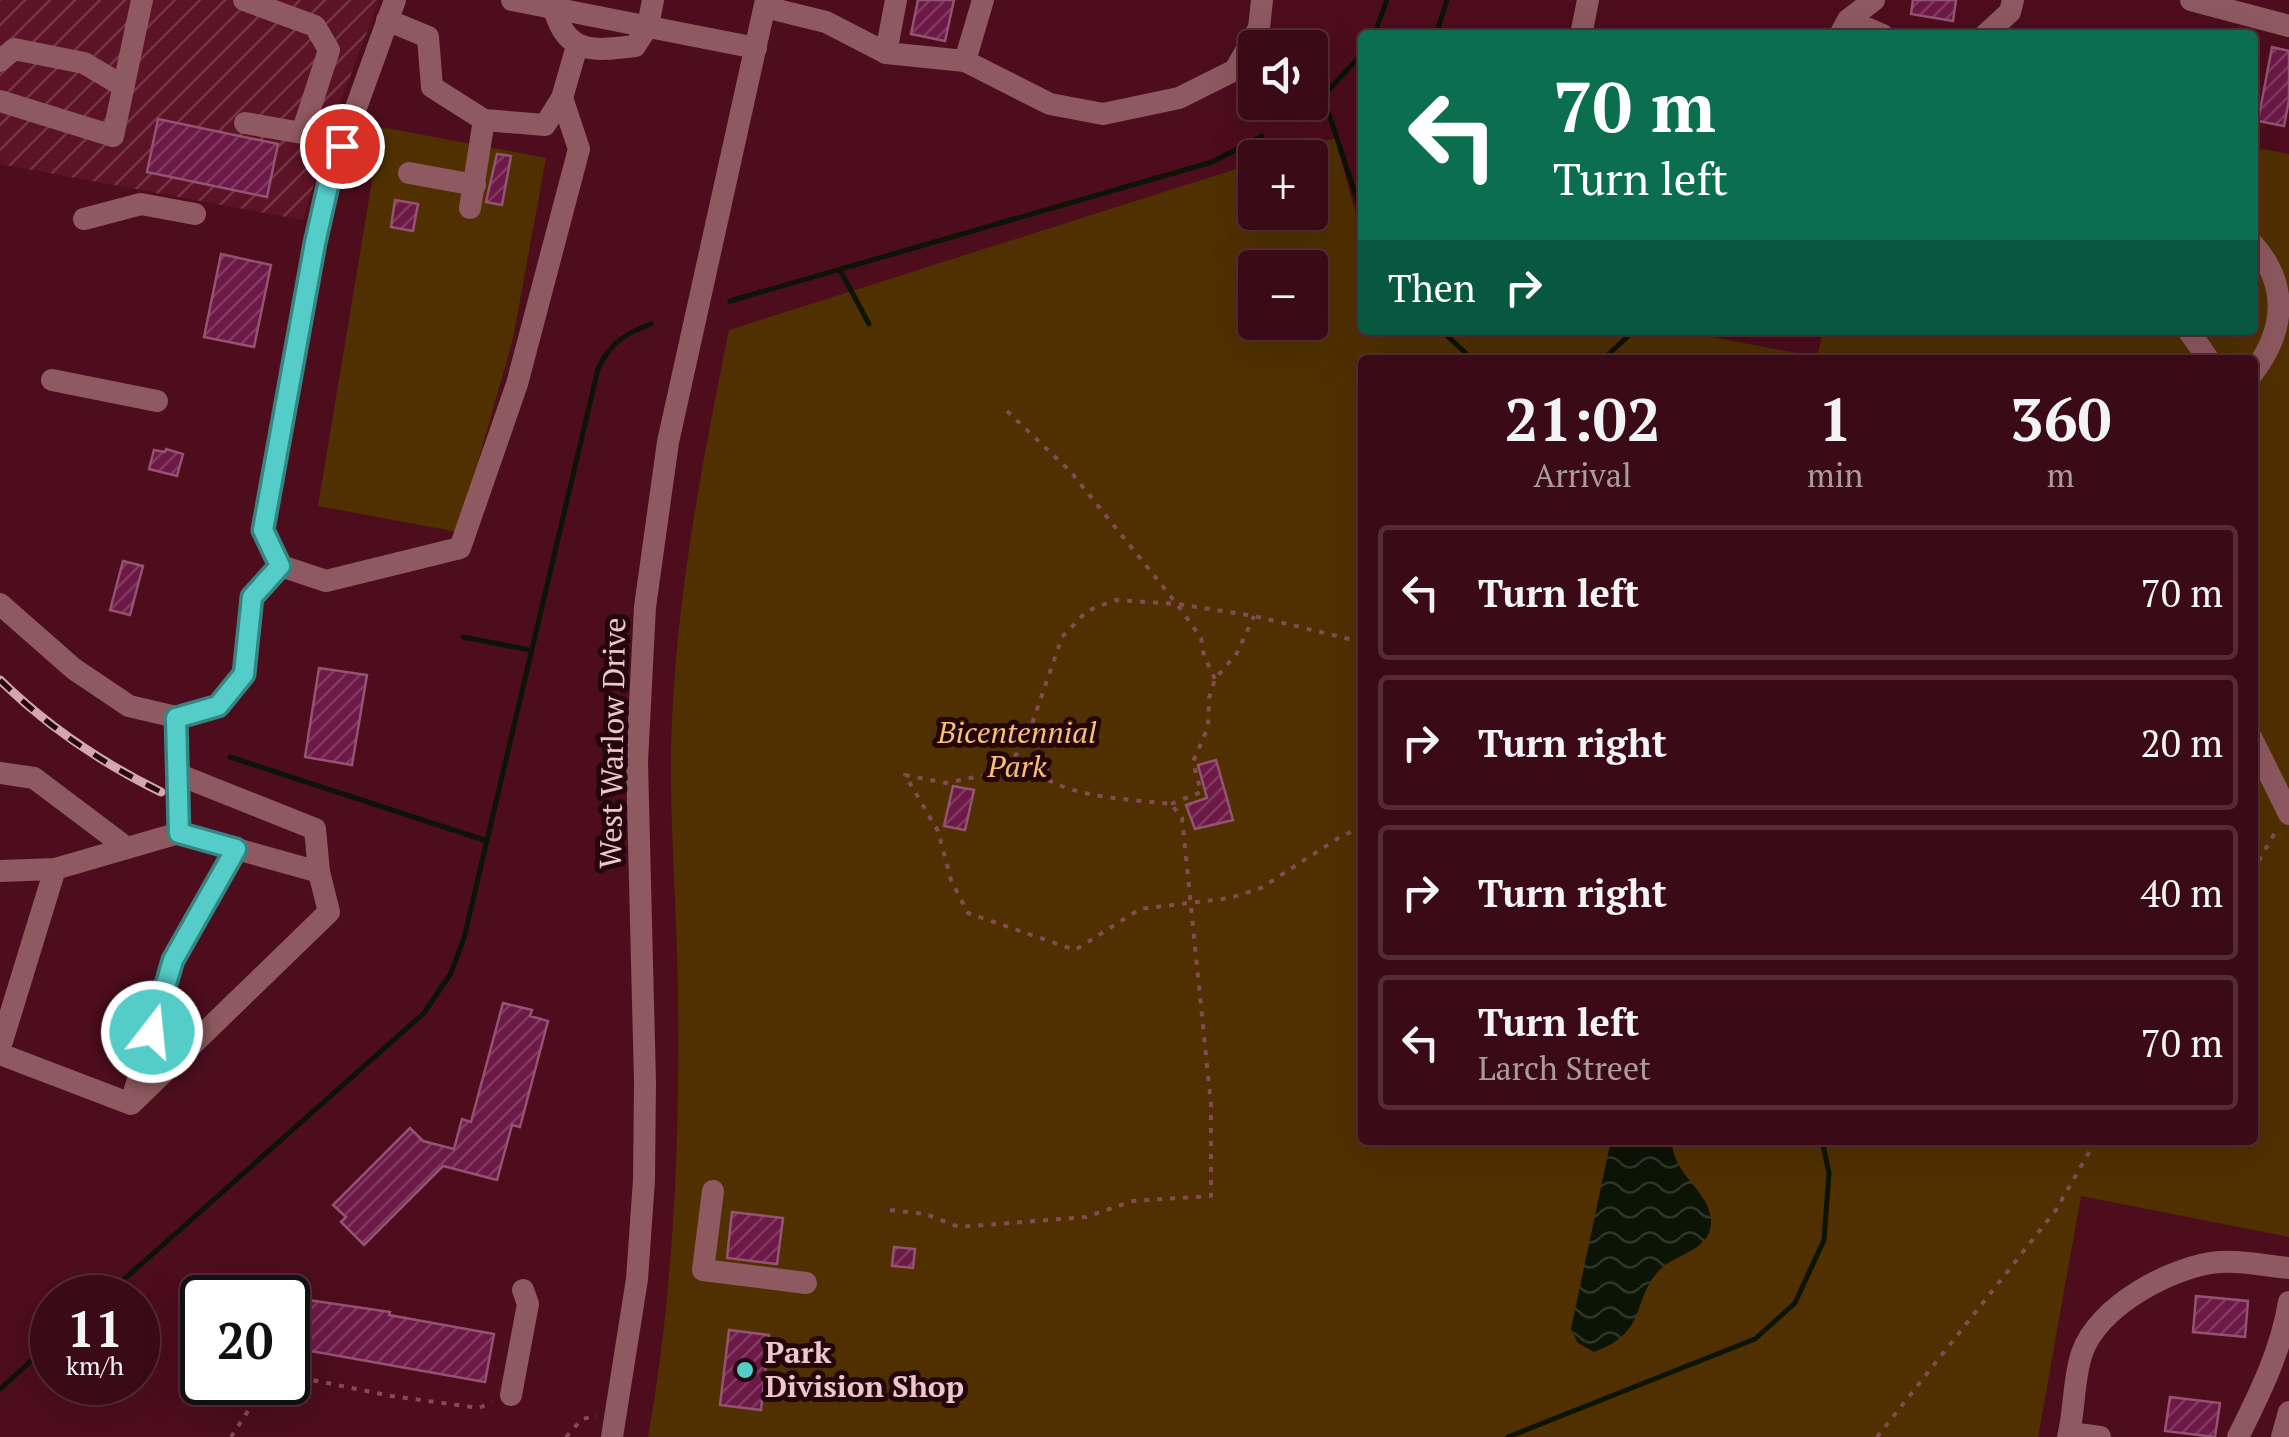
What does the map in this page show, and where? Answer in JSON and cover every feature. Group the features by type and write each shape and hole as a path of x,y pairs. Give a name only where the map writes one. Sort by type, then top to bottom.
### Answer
{"street":[{"path":"0,101 113,136 142,0"},
{"path":"244,0 314,26 329,50 302,134 246,124"},
{"path":"512,0 756,48"},
{"path":"554,8 560,30 577,46 602,50 635,46 648,26 653,0"},
{"path":"886,53 896,0"},
{"path":"965,61 983,0"},
{"path":"765,4 826,22 886,53 965,61 1050,104 1103,114 1178,98 1235,70 1258,28 1262,0"},
{"path":"1582,30 1588,0"},
{"path":"1844,27 1874,0"},
{"path":"1990,30 2010,12 2013,0"},
{"path":"2191,0 2289,26"},
{"name":"West Warlow Drive","path":"612,1437 637,1279 644,1180 637,762 645,607 668,442 765,4"},
{"path":"562,98 580,149 517,384 460,548 326,580 280,566 263,530 315,243 330,177 391,10 428,37 432,87 484,120 545,125 562,98 577,46"},
{"path":"0,61 14,49 84,63 124,86"},
{"path":"410,172 472,196 484,120"},
{"path":"84,219 141,204 195,214"},
{"path":"2258,250 2277,272 2284,302 2282,323 2258,366"},
{"path":"52,380 158,401"},
{"path":"0,604 74,668 129,706 176,718 218,706 244,674 252,597 280,566"},
{"path":"176,718 179,833"},
{"path":"2258,751 2288,813"},
{"path":"0,773 34,778 127,848"},
{"path":"131,1104 329,912 319,872 315,829 177,774"},
{"path":"0,870 55,869 179,833 319,872"},
{"path":"131,1104 173,960 236,849"},
{"path":"55,869 0,1051 131,1104"},
{"path":"713,1192 703,1270 806,1283"},
{"path":"2100,1437 2069,1435 2082,1352 2101,1323 2139,1290 2178,1272 2220,1262 2283,1268 2289,1301 2284,1334 2238,1437"},
{"path":"510,1394 528,1304 523,1290"},
{"path":"2282,1437 2289,1412"}],"path":[{"path":"1007,411 1070,471 1177,604 1201,638 1204,656 1216,679"},
{"path":"1358,641 1254,616 1177,604 1116,600 1087,611 1062,637 1025,744 1008,764 986,775 946,783 905,774 938,831 951,880 968,912 1075,950 1140,909 1230,898 1261,888 1343,835 1358,829"},
{"path":"1031,729 1050,782 1065,788 1171,804 1201,792 1193,762 1208,727 1210,698 1216,679 1237,653 1254,616"},
{"path":"890,1210 926,1214 959,1227 1086,1217 1133,1201 1211,1196 1211,1105 1202,987 1182,818 1171,804"},
{"path":"2258,862 2288,813"},
{"path":"1877,1437 2056,1210 2093,1145"},
{"path":"310,1379 479,1408 510,1394"},
{"path":"232,1437 252,1405"},
{"path":"566,1437 582,1419 616,1413"}],"shaded area":[{"path":"0,0 379,0 330,130 303,220 0,164"}],"green space":[{"path":"381,127 546,158 513,339 458,532 318,506"},
{"name":"Bicentennial Park","path":"1335,138 1358,221 1358,335 1701,335 1806,355 1358,355 1358,1145 2258,1145 2258,355 1817,355 1822,335 2258,335 2258,148 2289,154 2289,1237 2081,1196 2038,1437 648,1437 669,1271 678,1104 671,780 673,697 691,538 729,330 1238,168 1238,230 1328,230 1328,140"}],"water":[{"path":"1610,1145 1673,1145 1678,1163 1709,1210 1711,1221 1706,1238 1653,1277 1632,1323 1612,1344 1594,1352 1578,1343 1571,1329"}],"building":[{"path":"918,0 954,0 945,41 911,34"},
{"path":"1913,0 1956,0 1953,21 1911,14"},
{"path":"2272,47 2289,51 2289,100 2284,126 2258,121"},
{"path":"158,119 278,144 267,197 147,172"},
{"path":"497,154 511,156 502,205 486,202"},
{"path":"395,200 418,204 413,231 391,227"},
{"path":"221,254 271,265 254,347 204,337"},
{"path":"154,450 183,454 177,476 149,469"},
{"path":"123,561 143,566 130,615 110,610"},
{"path":"319,668 367,675 352,765 305,757"},
{"path":"1216,760 1233,820 1195,829 1186,805 1207,798 1198,765"},
{"path":"953,786 974,790 965,830 944,826"},
{"path":"503,1003 532,1010 530,1016 548,1021 520,1127 512,1125 497,1180 443,1166 364,1245 341,1222 346,1217 333,1205 410,1128 423,1141 454,1149 462,1119 471,1122"},
{"path":"732,1212 783,1218 777,1264 727,1258"},
{"path":"894,1247 915,1249 913,1268 892,1266"},
{"path":"2196,1296 2248,1301 2245,1337 2193,1332"},
{"path":"310,1300 494,1334 485,1382 310,1351"},
{"name":"Park Division Shop","path":"729,1330 769,1335 761,1410 720,1405"},
{"path":"2170,1397 2220,1403 2215,1437 2165,1431"}],"waterway":[{"path":"1376,30 1387,0"},
{"path":"1438,30 1447,0"},
{"path":"1328,91 1358,58"},
{"path":"1328,111 1358,202"},
{"path":"730,301 1212,162 1262,136"},
{"path":"840,270 869,324"},
{"path":"129,1275 424,1013 451,973 464,938 598,369 619,340 651,324"},
{"path":"1446,335 1468,355"},
{"path":"1608,355 1630,335"},
{"path":"463,637 530,650"},
{"path":"230,757 487,841"},
{"path":"1508,1437 1755,1339 1795,1303 1824,1240 1829,1173 1823,1145"},
{"path":"0,1389 30,1362"}],"railway":[{"path":"0,680 76,742 161,792"}],"place":[{"name":"Park Division Shop","path":"745,1370"}],"route":[{"path":"152,1032 173,960 236,849 179,833 176,718 218,706 244,674 252,597 280,566 263,530 315,243 330,177 342,146"}]}
